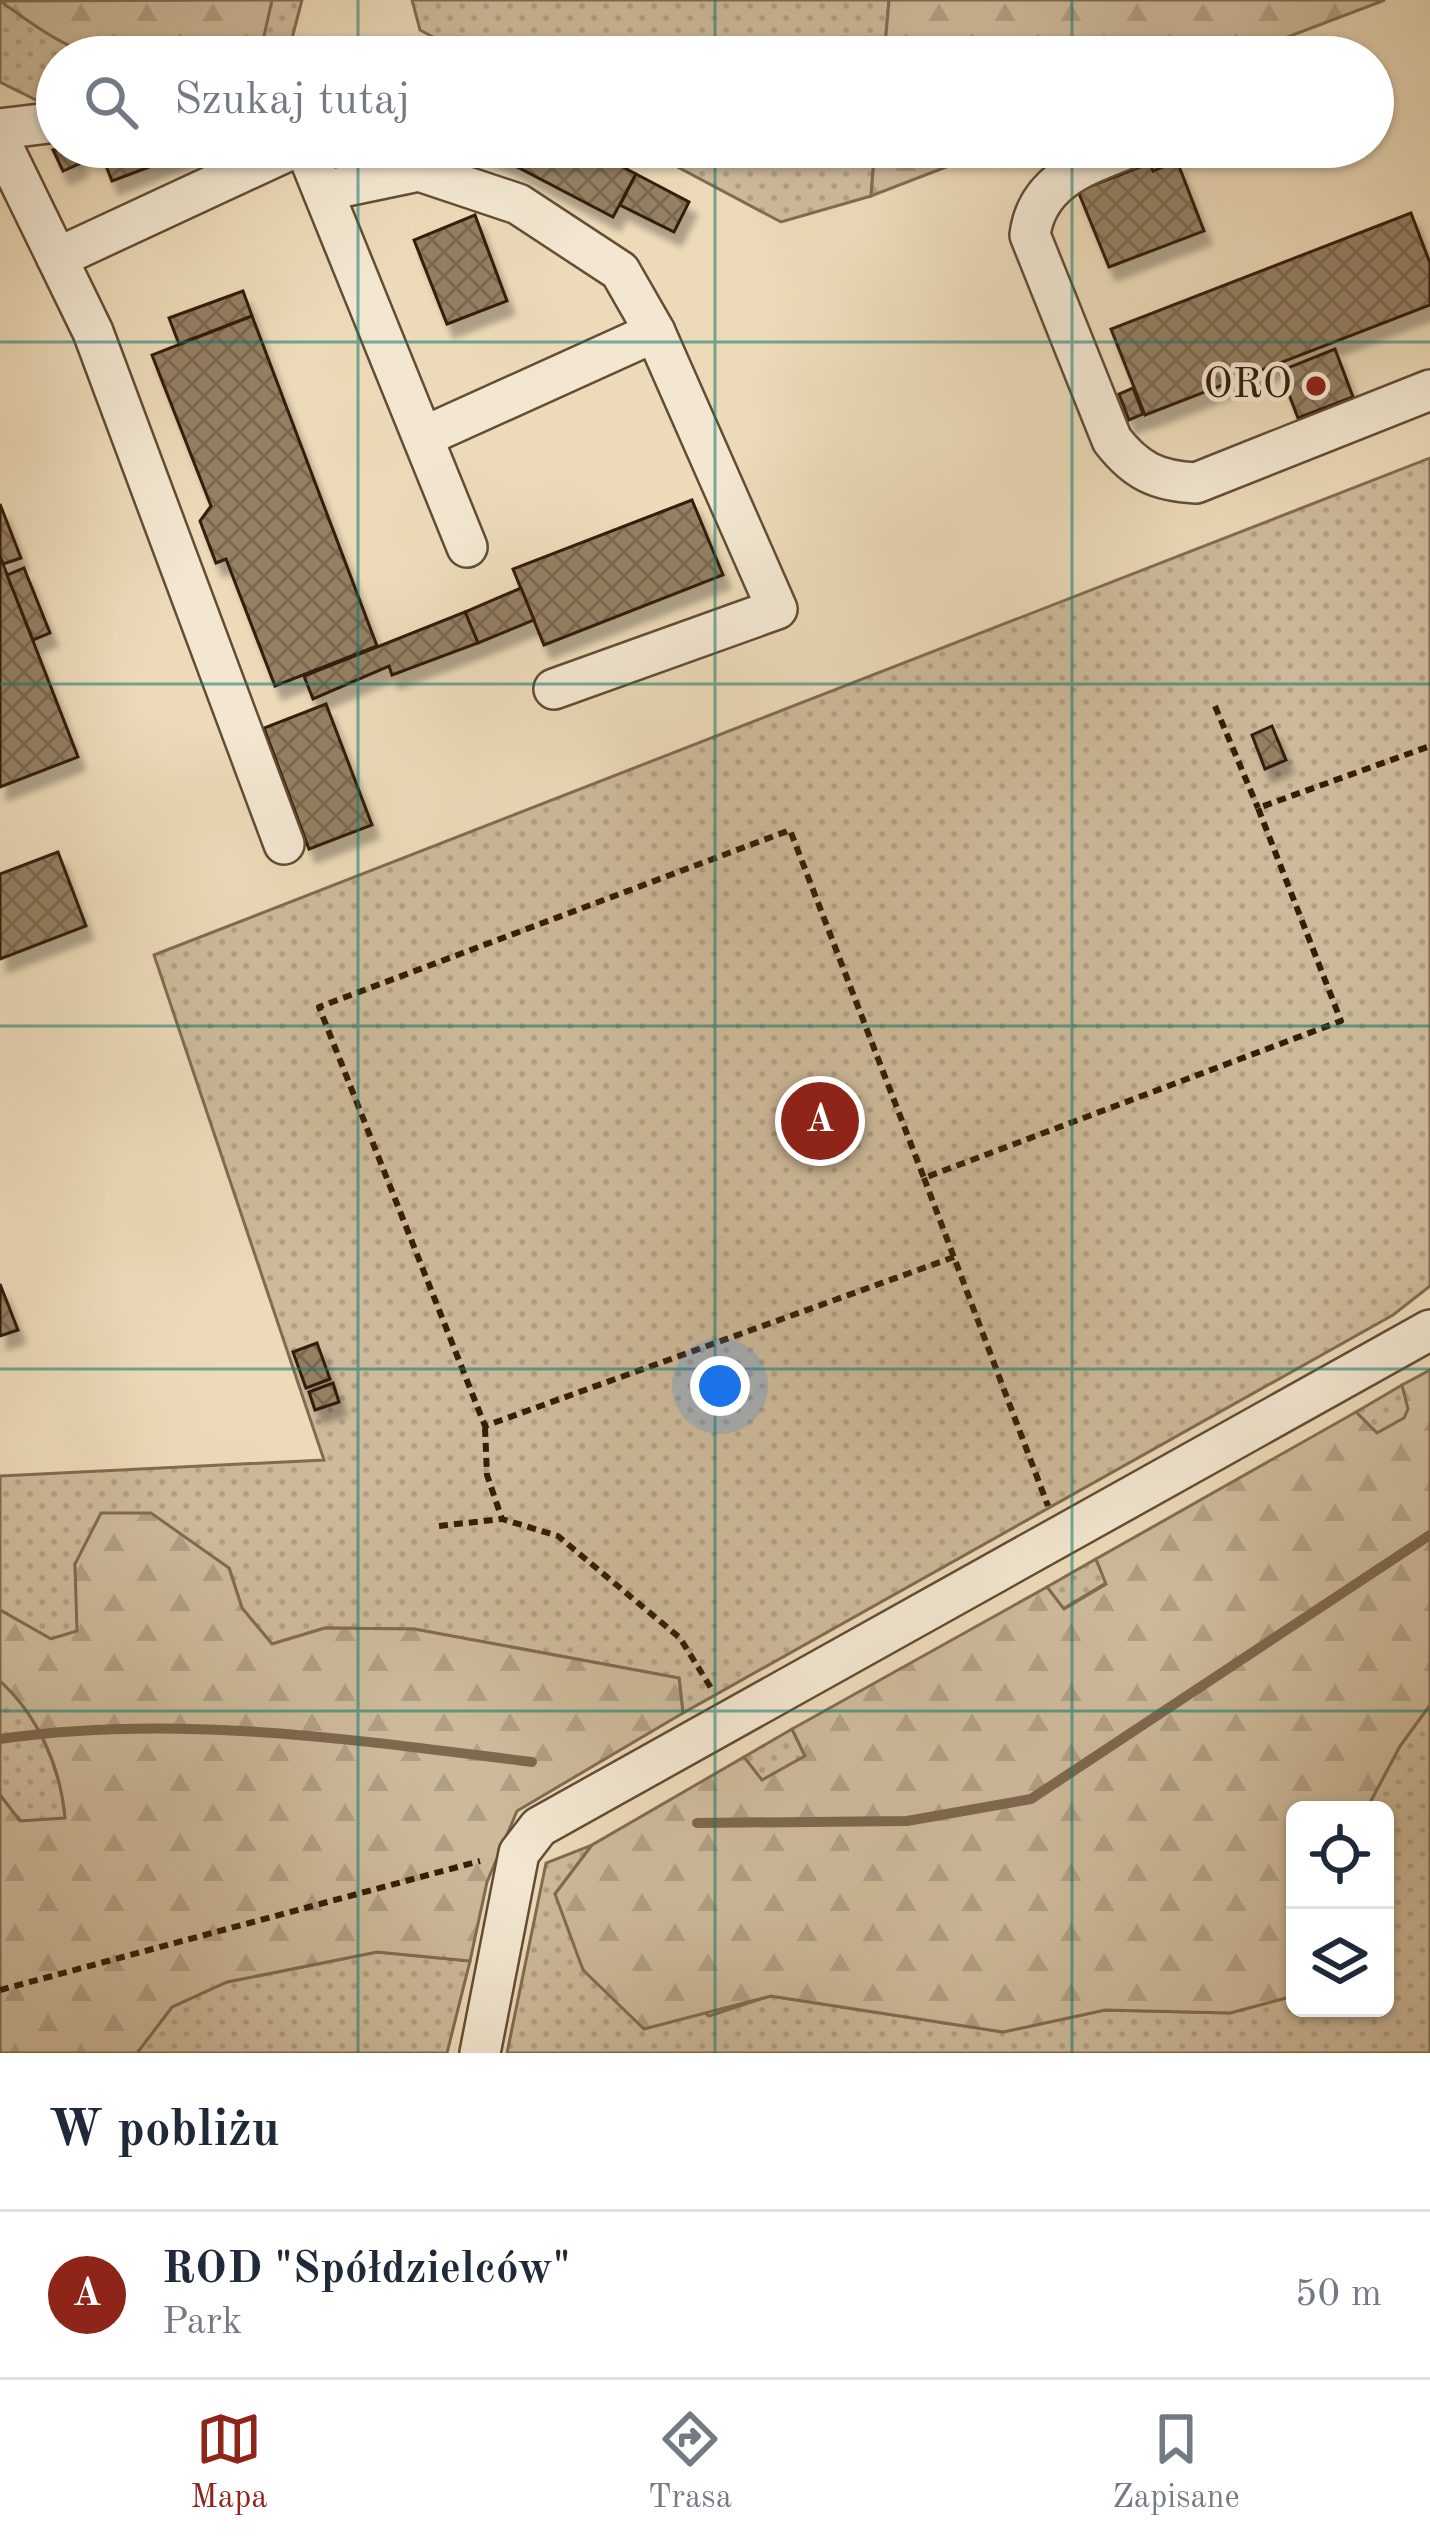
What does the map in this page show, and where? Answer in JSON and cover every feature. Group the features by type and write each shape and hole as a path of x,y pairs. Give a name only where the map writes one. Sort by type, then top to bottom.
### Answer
{"street":[{"path":"0,129 36,125"},
{"path":"0,141 93,332 284,844"},
{"path":"58,258 251,168"},
{"path":"314,168 467,548"},
{"path":"1087,168 1057,182 1039,203 1030,235 1112,440 1133,466 1165,482 1196,483 1430,390"},
{"path":"323,191 419,171 518,205 620,271 656,332 778,610 554,688"},
{"path":"423,437 656,332"},
{"path":"480,2053 519,1853 539,1826 1430,1330"}],"path":[{"path":"924,1178 1341,1021 1216,706"},
{"path":"1258,808 1430,746"},
{"path":"502,1519 487,1474 484,1426 320,1006 790,830 1049,1509"},
{"path":"484,1426 954,1257"},
{"path":"439,1526 502,1519 558,1536 680,1638 716,1695"},
{"path":"0,1990 519,1853"}],"green space":[{"path":"0,0 302,0 293,36 36,36 36,100 0,82"},
{"path":"272,0 264,36 52,36 0,1"},
{"path":"412,0 889,0 886,36 431,36 420,30"},
{"path":"889,0 1385,0 1290,36 886,36"},
{"path":"679,168 873,168 871,196 781,222"},
{"path":"873,168 944,168 871,196"},
{"path":"1430,458 1430,1286 1393,1315 683,1713 679,1678 414,1629 325,1628 272,1644 242,1608 229,1568 75,1564 78,1631 51,1639 0,1610 0,1476 324,1460 154,955"},
{"path":"1430,1370 1430,1705 1400,1746 1371,1801 1286,1801 1286,1998 1230,2013 1105,2010 1003,2032 771,1996 644,2029 583,1970 555,1894 592,1845 744,1757 762,1780 805,1756 792,1729 1047,1587 1064,1609 1106,1584 1096,1559 1356,1412 1377,1433 1404,1418 1408,1409 1402,1385"},
{"path":"1402,1385 1409,1409 1405,1418 1377,1433 1356,1412"},
{"path":"101,1513 151,1513 229,1568 242,1608 272,1644 325,1628 414,1629 679,1678 683,1713 517,1811 487,1882 470,1961 377,1952 227,1982 172,2007 137,2053 0,2053 0,1795 20,1821 65,1818 45,1744 26,1710 0,1681 0,1610 51,1639 77,1631 75,1564"},
{"path":"1096,1559 1106,1583 1063,1609 1047,1587"},
{"path":"0,1681 26,1710 45,1744 65,1819 20,1821 0,1795"},
{"path":"1430,1705 1430,2053 507,2053 546,1863 592,1845 555,1894 709,2016 770,1996 1003,2032 1105,2010 1230,2013 1286,1998 1286,2017 1394,2017 1394,1801 1371,1801 1400,1746"},
{"path":"792,1729 805,1756 761,1781 744,1757"},
{"path":"377,1952 470,1961 447,2053 137,2053 172,2007 227,1982"}],"building":[{"path":"107,168 146,168 112,181"},
{"path":"519,168 625,168 636,174 613,217"},
{"path":"1137,168 1180,168 1204,231 1109,267 1078,191"},
{"path":"636,174 689,202 674,232 620,205"},
{"path":"1411,213 1430,263 1430,305 1145,415 1111,329"},
{"path":"475,215 507,301 447,324 414,240"},
{"path":"243,291 252,316 179,344 169,318"},
{"path":"252,316 377,646 275,686 226,559 216,563 200,521 211,506 152,355"},
{"path":"1335,349 1353,397 1298,418 1280,371"},
{"path":"1133,388 1143,414 1129,420 1119,394"},
{"path":"692,500 723,575 544,645 513,569"},
{"path":"0,504 21,558 3,564 0,556"},
{"path":"0,556 78,757 0,787"},
{"path":"24,568 50,633 33,640 7,575"},
{"path":"521,588 534,620 478,643 465,612"},
{"path":"465,612 478,643 392,675 389,666 313,699 304,676"},
{"path":"326,704 372,825 309,849 264,728"},
{"path":"1272,726 1286,760 1265,769 1252,735"},
{"path":"58,852 86,926 0,959 0,874"},
{"path":"0,1284 18,1330 0,1336"},
{"path":"317,1343 330,1379 306,1388 293,1352"},
{"path":"333,1383 339,1402 315,1410 309,1392"}],"waterway":[{"path":"697,1823 907,1821 1031,1799 1430,1535"},
{"path":"0,1739 66,1732 199,1729 333,1738 532,1762"}],"place":[{"name":"ORO","path":"1316,386"},
{"name":"ROD \"Spółdzielców\"","path":"820,1121"}]}
